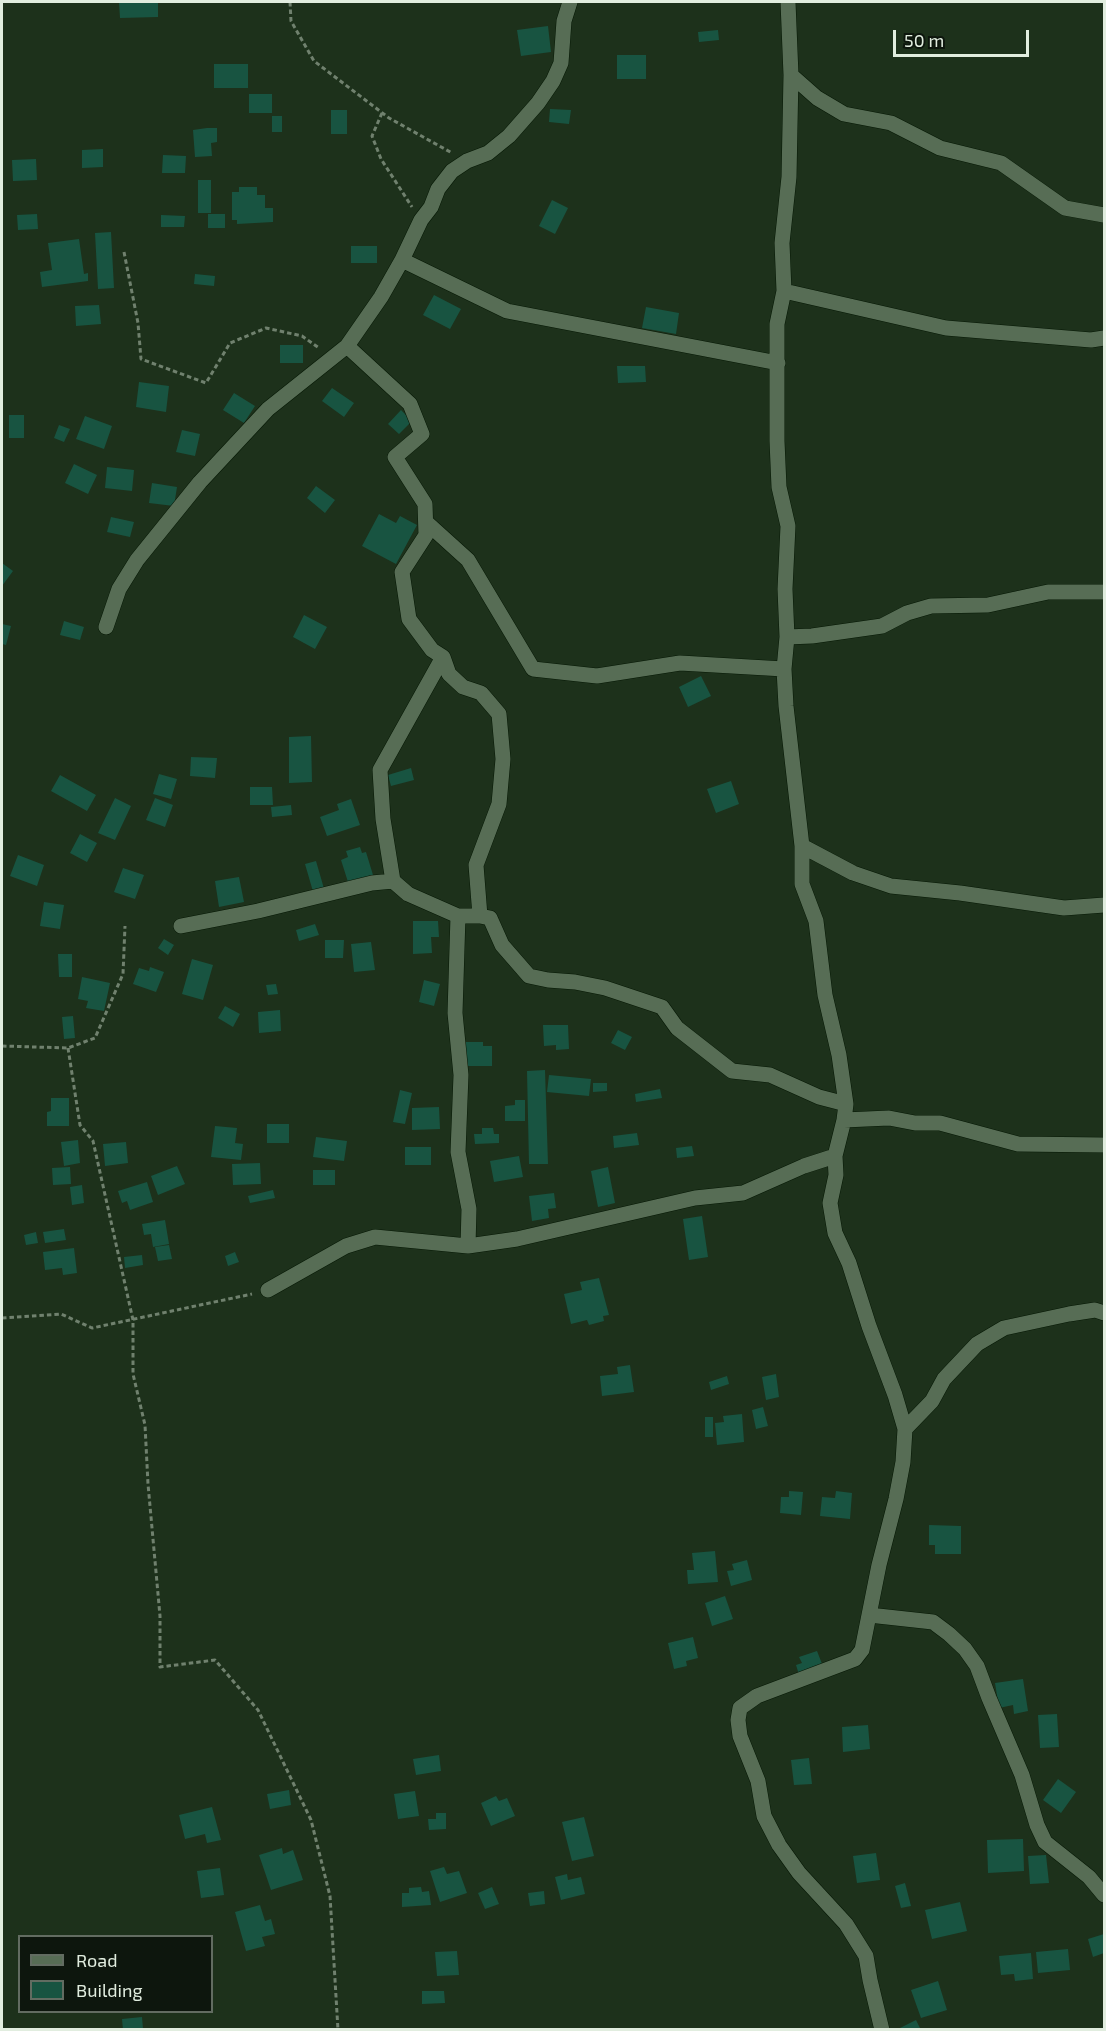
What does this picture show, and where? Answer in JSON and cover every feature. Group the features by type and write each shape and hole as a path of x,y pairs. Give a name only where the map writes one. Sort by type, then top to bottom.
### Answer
{"street":[{"path":"106,627 119,589 137,560 230,447 268,409 347,346 381,297 421,220 431,207 438,189 452,171 467,161 488,153 509,136 538,103 553,81 561,63 564,21 570,2"},
{"path":"788,2 791,75 789,177 782,243 784,291 777,324 779,487 788,526 785,589 787,637 784,669 786,706 802,846 802,884 816,921 825,995 839,1055 846,1104 835,1156 836,1175 830,1203 835,1233 849,1263 905,1429 903,1462 896,1499 879,1565 862,1650 855,1659 757,1696 740,1708 738,1720 740,1736 758,1781 764,1816 779,1845 800,1873 846,1924 866,1956 882,2030"},
{"path":"791,75 817,98 844,114 891,123 940,148 1001,163 1065,208 1104,214"},
{"path":"402,260 507,311 778,363"},
{"path":"784,291 946,328 1091,340 1104,338"},
{"path":"347,346 410,404 422,434 395,457 425,504 426,535 402,572 409,619 432,650 443,657 448,674 463,687 481,693 499,714 503,759 499,804 476,865 480,916"},
{"path":"426,522 468,560 533,669 597,676 680,663 784,669"},
{"path":"787,637 812,636 882,626 907,613 931,606 988,605 1048,592 1104,592"},
{"path":"443,657 380,770 383,819 393,881 408,894 458,916 490,918 502,945 528,976 605,988 662,1007 677,1029 732,1071 770,1075 819,1097 846,1104"},
{"path":"802,846 853,873 891,886 1064,908 1104,905"},
{"path":"181,926 258,911 372,883 393,881"},
{"path":"458,916 455,1013 461,1075 458,1152 469,1209 468,1246"},
{"path":"844,1120 890,1118 915,1123 940,1123 1018,1144 1104,1145"},
{"path":"268,1290 346,1246 375,1237 468,1246 517,1239 695,1198 743,1193 804,1166 835,1156"},
{"path":"905,1429 933,1401 944,1379 977,1344 1004,1328 1070,1314 1095,1311 1104,1313"},
{"path":"869,1614 933,1622 965,1649 977,1666 988,1698 1022,1775 1045,1842 1089,1877 1104,1895"}],"path":[{"path":"290,2 291,21 314,61 382,113 467,161"},
{"path":"382,113 372,136 381,159 421,220"},
{"path":"124,252 138,323 141,359 206,383 230,343 266,328 302,336 332,358"},
{"path":"2,1046 69,1048 95,1038 123,974 125,926"},
{"path":"69,1048 80,1125 93,1141 133,1320 133,1374 145,1425 160,1616 160,1667 215,1660 258,1710 311,1820 330,1896 338,2030"},
{"path":"2,1318 61,1314 92,1328 268,1290"}],"building":[{"path":"119,2 158,2 158,17 120,18"},
{"path":"548,26 551,52 521,56 517,30"},
{"path":"718,30 719,40 699,42 698,32"},
{"path":"617,55 646,55 646,79 617,79"},
{"path":"214,64 248,64 248,88 214,88"},
{"path":"249,94 272,94 272,113 249,113"},
{"path":"550,109 571,110 569,124 549,122"},
{"path":"331,110 347,110 347,134 331,134"},
{"path":"272,116 282,116 282,132 272,132"},
{"path":"217,128 217,142 211,143 212,156 195,157 193,130"},
{"path":"103,149 103,167 82,168 82,150"},
{"path":"163,155 186,156 185,173 162,173"},
{"path":"36,159 37,180 13,181 12,160"},
{"path":"198,180 211,180 211,213 198,213"},
{"path":"239,187 257,187 257,195 265,195 265,208 273,208 273,222 237,224 237,220 232,220 232,192 239,192"},
{"path":"552,200 568,208 555,234 539,226"},
{"path":"37,214 38,229 18,230 17,215"},
{"path":"208,214 225,214 225,228 208,228"},
{"path":"161,215 185,216 184,227 161,227"},
{"path":"111,232 114,288 98,289 95,233"},
{"path":"79,239 84,274 88,273 88,281 42,287 40,272 52,270 48,243"},
{"path":"351,246 377,246 377,263 351,263"},
{"path":"195,274 215,276 214,286 194,284"},
{"path":"434,295 461,309 450,329 423,315"},
{"path":"99,305 101,324 76,326 75,306"},
{"path":"646,307 679,313 676,334 642,328"},
{"path":"280,345 303,345 303,363 280,363"},
{"path":"617,366 645,366 646,382 618,383"},
{"path":"139,382 169,386 166,412 136,407"},
{"path":"332,388 354,403 344,417 322,401"},
{"path":"234,393 255,406 244,423 223,410"},
{"path":"401,410 412,421 399,434 388,424"},
{"path":"9,415 24,415 24,438 9,438"},
{"path":"85,416 112,426 104,449 76,439"},
{"path":"59,425 70,429 64,442 54,438"},
{"path":"182,430 200,434 195,456 176,452"},
{"path":"74,464 97,475 88,494 65,483"},
{"path":"107,467 134,470 132,491 105,488"},
{"path":"152,483 177,487 174,506 149,503"},
{"path":"316,486 335,500 325,513 307,498"},
{"path":"379,514 396,523 400,516 417,525 396,564 362,546"},
{"path":"111,517 134,522 130,537 107,532"},
{"path":"2,563 13,571 2,586"},
{"path":"304,615 327,627 315,649 293,637"},
{"path":"64,621 84,627 80,640 60,635"},
{"path":"2,624 11,626 6,645 2,644"},
{"path":"701,676 711,696 688,707 679,687"},
{"path":"311,736 312,782 289,783 289,737"},
{"path":"191,757 217,758 215,778 190,776"},
{"path":"411,768 414,780 391,786 388,775"},
{"path":"159,774 177,779 171,799 153,794"},
{"path":"60,775 96,795 87,811 51,791"},
{"path":"731,781 739,804 716,813 707,789"},
{"path":"250,787 272,787 273,805 250,805"},
{"path":"115,798 131,806 115,840 98,833"},
{"path":"155,798 173,805 165,827 146,820"},
{"path":"351,799 360,825 327,836 320,817 339,810 337,804"},
{"path":"291,805 292,815 272,817 271,807"},
{"path":"80,834 97,843 87,862 70,853"},
{"path":"360,847 362,853 366,852 373,875 348,882 341,860 348,857 346,851"},
{"path":"18,855 44,865 37,886 10,876"},
{"path":"316,861 325,892 314,895 305,864"},
{"path":"123,868 144,875 135,899 114,892"},
{"path":"239,877 244,902 219,907 215,881"},
{"path":"44,902 64,905 60,929 40,926"},
{"path":"413,921 438,921 439,937 431,937 432,953 413,954"},
{"path":"315,924 319,935 299,941 296,930"},
{"path":"164,939 174,945 168,955 158,948"},
{"path":"325,940 344,940 343,958 325,958"},
{"path":"371,942 375,970 354,972 351,944"},
{"path":"58,954 72,954 72,977 59,977"},
{"path":"192,959 213,965 203,1000 182,994"},
{"path":"150,967 164,972 156,992 133,984 139,968 149,971"},
{"path":"82,977 110,983 104,1011 86,1008 88,1001 78,999"},
{"path":"424,980 440,984 434,1006 419,1002"},
{"path":"276,984 278,994 268,995 266,985"},
{"path":"225,1006 240,1014 233,1027 218,1018"},
{"path":"280,1010 281,1031 259,1033 258,1012"},
{"path":"73,1016 75,1038 64,1039 62,1017"},
{"path":"543,1025 568,1025 569,1049 556,1050 556,1045 544,1046"},
{"path":"618,1030 632,1037 625,1050 611,1043"},
{"path":"466,1042 483,1042 483,1046 492,1046 492,1066 466,1066"},
{"path":"545,1070 548,1164 529,1164 527,1071"},
{"path":"549,1075 591,1079 589,1096 547,1092"},
{"path":"593,1083 607,1083 607,1091 593,1092"},
{"path":"660,1089 662,1098 636,1102 635,1094"},
{"path":"400,1090 412,1093 405,1124 393,1122"},
{"path":"51,1098 69,1098 69,1126 47,1126 47,1112 51,1111"},
{"path":"515,1100 525,1100 525,1121 505,1121 505,1106 515,1105"},
{"path":"439,1107 440,1129 412,1130 412,1108"},
{"path":"267,1124 289,1124 289,1143 267,1143"},
{"path":"215,1126 237,1128 235,1143 243,1144 241,1160 211,1157"},
{"path":"482,1128 493,1128 494,1134 499,1134 499,1143 475,1144 474,1134 482,1134"},
{"path":"637,1133 639,1145 614,1148 613,1136"},
{"path":"316,1137 347,1141 344,1161 313,1157"},
{"path":"78,1140 80,1163 64,1166 61,1142"},
{"path":"126,1142 128,1163 105,1166 103,1144"},
{"path":"692,1146 694,1156 677,1158 676,1148"},
{"path":"405,1147 431,1147 431,1165 405,1165"},
{"path":"519,1156 523,1177 494,1182 490,1161"},
{"path":"260,1163 261,1184 233,1185 232,1164"},
{"path":"177,1166 185,1184 158,1195 151,1176"},
{"path":"70,1167 71,1184 53,1185 52,1168"},
{"path":"608,1167 615,1203 598,1207 591,1171"},
{"path":"313,1170 335,1170 335,1185 313,1185"},
{"path":"147,1182 153,1202 130,1210 127,1201 122,1203 118,1191"},
{"path":"82,1185 84,1203 72,1205 70,1187"},
{"path":"273,1190 275,1198 250,1203 248,1196"},
{"path":"554,1193 556,1208 548,1209 549,1218 532,1221 529,1196"},
{"path":"702,1216 708,1257 689,1260 683,1219"},
{"path":"165,1220 169,1244 153,1247 151,1234 144,1235 142,1224"},
{"path":"64,1229 66,1240 45,1243 43,1232"},
{"path":"36,1232 38,1243 26,1245 24,1235"},
{"path":"169,1245 172,1259 158,1261 155,1247"},
{"path":"74,1248 77,1273 63,1275 62,1268 45,1270 43,1252"},
{"path":"235,1252 239,1262 228,1266 225,1256"},
{"path":"142,1255 143,1265 125,1268 124,1257"},
{"path":"599,1278 609,1315 603,1316 604,1321 589,1325 587,1320 571,1324 564,1294 582,1290 580,1282"},
{"path":"630,1365 634,1392 602,1396 600,1376 618,1374 617,1367"},
{"path":"776,1374 779,1397 766,1400 762,1377"},
{"path":"727,1376 729,1384 711,1390 709,1382"},
{"path":"763,1407 768,1426 756,1429 752,1410"},
{"path":"742,1414 744,1442 717,1445 715,1423 724,1422 723,1416"},
{"path":"705,1417 713,1417 713,1437 705,1437"},
{"path":"789,1491 803,1492 801,1515 780,1513 781,1497 789,1497"},
{"path":"836,1491 852,1493 850,1519 820,1516 822,1497 835,1498"},
{"path":"929,1525 961,1526 961,1554 935,1554 935,1545 929,1545"},
{"path":"715,1551 718,1582 688,1584 687,1570 694,1570 692,1553"},
{"path":"747,1560 752,1580 731,1586 727,1571 734,1570 732,1564"},
{"path":"725,1596 733,1619 712,1626 705,1603"},
{"path":"693,1637 698,1658 686,1661 687,1666 674,1669 668,1643"},
{"path":"817,1651 824,1669 800,1678 796,1665 802,1663 799,1657"},
{"path":"1023,1679 1028,1711 1014,1714 1013,1705 999,1708 995,1683"},
{"path":"1057,1714 1059,1747 1040,1748 1038,1715"},
{"path":"868,1725 870,1749 843,1752 842,1727"},
{"path":"439,1755 441,1771 416,1775 413,1759"},
{"path":"809,1758 812,1784 794,1785 791,1760"},
{"path":"1058,1779 1076,1792 1061,1813 1043,1800"},
{"path":"289,1790 291,1805 270,1809 267,1794"},
{"path":"415,1791 419,1816 398,1819 394,1794"},
{"path":"496,1796 499,1801 507,1798 515,1816 491,1826 481,1803"},
{"path":"212,1807 221,1840 207,1843 205,1834 185,1839 179,1815"},
{"path":"436,1813 446,1813 446,1829 429,1830 428,1819 436,1819"},
{"path":"584,1817 594,1856 572,1861 562,1822"},
{"path":"1023,1839 1024,1871 988,1873 987,1840"},
{"path":"282,1848 283,1854 293,1850 303,1880 271,1890 259,1855"},
{"path":"876,1853 880,1880 857,1883 853,1856"},
{"path":"1046,1855 1049,1883 1030,1884 1028,1856"},
{"path":"444,1867 447,1874 459,1871 467,1893 440,1902 430,1871"},
{"path":"220,1868 224,1895 201,1898 197,1871"},
{"path":"567,1874 568,1880 581,1877 585,1894 561,1900 555,1877"},
{"path":"905,1883 911,1906 901,1908 895,1886"},
{"path":"421,1887 422,1892 429,1891 431,1905 402,1907 402,1893 409,1893 409,1888"},
{"path":"492,1887 499,1904 485,1909 478,1893"},
{"path":"544,1891 545,1904 530,1906 528,1893"},
{"path":"960,1902 967,1931 932,1939 925,1910"},
{"path":"260,1905 265,1921 271,1919 275,1934 262,1937 265,1946 246,1951 235,1912"},
{"path":"1104,1934 1104,1953 1093,1957 1088,1939"},
{"path":"1068,1949 1070,1970 1038,1973 1036,1952"},
{"path":"457,1951 459,1975 437,1976 435,1952"},
{"path":"1031,1953 1033,1979 1015,1981 1014,1974 1001,1975 999,1956"},
{"path":"938,1981 947,2010 921,2018 911,1990"},
{"path":"422,1991 444,1991 445,2003 422,2004"},
{"path":"142,2017 143,2029 123,2030 122,2019"},
{"path":"916,2020 921,2030 901,2030 900,2028"}]}
